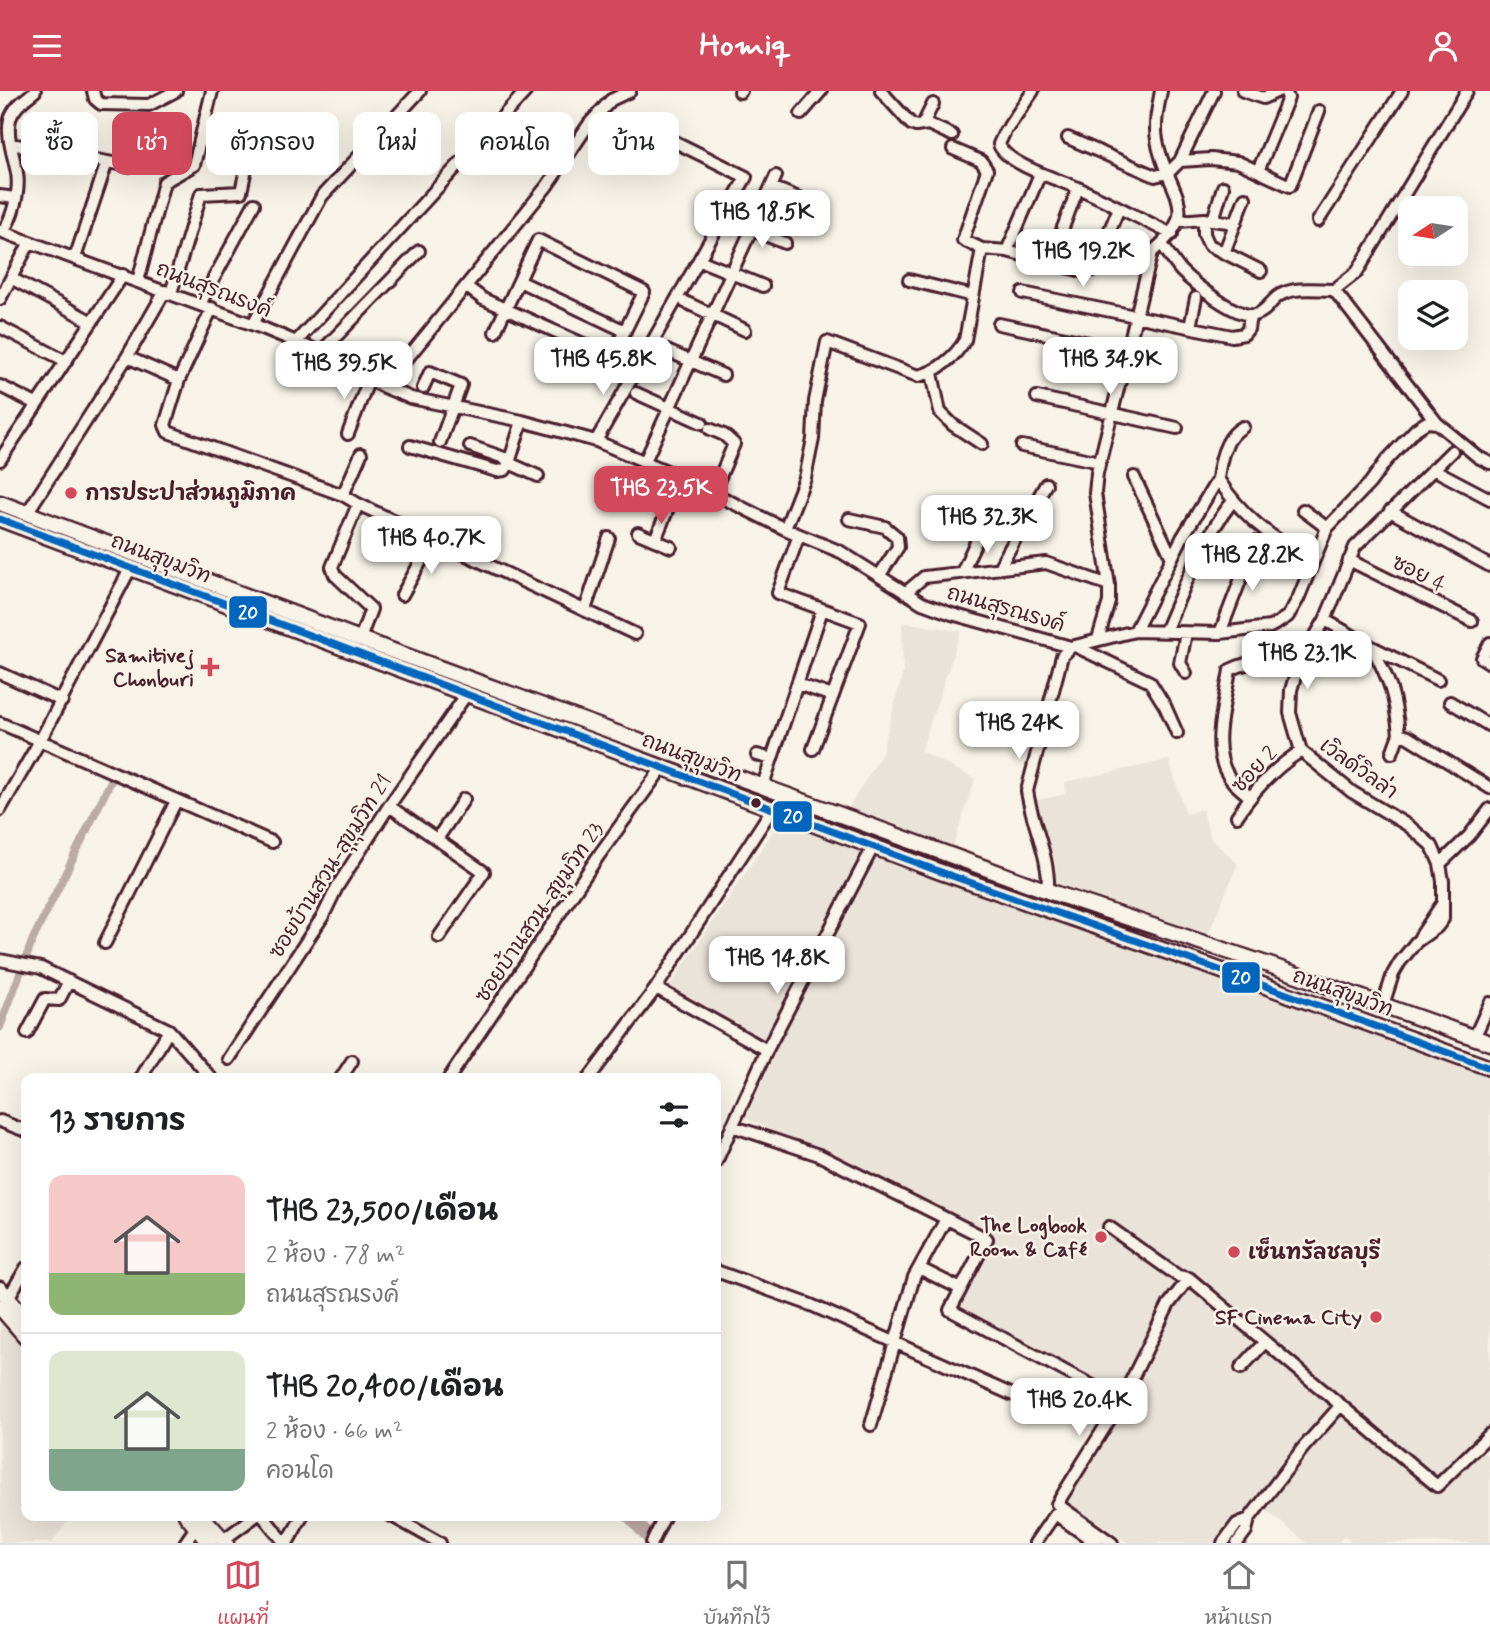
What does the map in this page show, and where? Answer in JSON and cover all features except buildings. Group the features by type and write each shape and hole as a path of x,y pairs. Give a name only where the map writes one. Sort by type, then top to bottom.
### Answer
{"main road":[{"name":"ถนนสุขุมวิท","path":"0,503 360,639 1048,891 1490,1043"},
{"name":"ถนนสุขุมวิท","path":"0,519 772,810 1490,1068"},
{"path":"658,767 661,749"},
{"path":"1409,1038 1418,1030 1415,1016"},
{"path":"2,1300 21,1315"},
{"path":"2,1300 21,1329"},
{"path":"199,1521 219,1542"}],"street":[{"path":"2,231 10,223 18,177 11,144 10,119 16,107 36,91"},
{"path":"93,91 95,99 101,104 145,106 153,105 176,91"},
{"path":"138,281 163,184 194,165 212,91"},
{"path":"253,324 322,195 420,91"},
{"path":"296,342 526,91"},
{"path":"384,387 547,186 589,124 611,100 630,91"},
{"path":"801,114 821,91"},
{"path":"881,91 911,124 933,125 951,135"},
{"path":"1032,91 999,146 1008,155 1040,174 1077,188 1171,234"},
{"path":"953,149 981,161 988,170 963,240 982,249 1007,251 1080,271 1093,270 1128,253 1152,252 1171,234 1179,221 1179,204 1156,138 1161,91"},
{"path":"1068,138 1155,176 1168,173 1180,161 1214,91"},
{"path":"1243,91 1263,98 1278,91"},
{"path":"1258,171 1288,98 1285,91"},
{"path":"1318,221 1402,91"},
{"path":"1162,244 1179,269 1201,288 1238,312 1250,316 1259,314 1278,296 1290,291 1334,290 1357,272 1466,91"},
{"path":"923,124 933,104"},
{"path":"1180,161 1238,162 1290,187 1319,111"},
{"path":"11,144 112,163"},
{"path":"596,441 746,177 679,144"},
{"path":"75,258 105,168"},
{"path":"1007,251 1040,174"},
{"path":"27,513 168,292 201,194 242,192 245,175"},
{"path":"645,461 774,181 801,199"},
{"path":"1223,187 1208,220 1205,239 1209,245 1261,271"},
{"path":"1050,263 1077,188"},
{"path":"0,196 15,198"},
{"path":"1224,253 1245,198"},
{"path":"200,304 254,204"},
{"path":"1093,270 1119,208"},
{"path":"1179,221 1236,223"},
{"path":"751,229 785,243"},
{"name":"ถนนสุรณรงค์","path":"2,231 253,324 320,353 384,387 411,398 522,421 596,441 645,461 785,529 841,552 922,603 952,614 1073,647 1150,682 1177,733"},
{"path":"495,333 538,240 644,292 612,356"},
{"path":"0,299 6,281 30,242"},
{"path":"785,529 805,478 813,439 815,401 827,342 918,376 932,373 960,349 965,340 982,249"},
{"path":"320,353 419,251"},
{"path":"1098,639 1109,602 1109,585 1095,493 1100,462 1152,252"},
{"path":"704,262 763,286"},
{"path":"0,460 123,275"},
{"path":"909,280 973,296"},
{"path":"6,281 92,322"},
{"path":"519,281 625,331"},
{"path":"467,287 483,299 637,368"},
{"path":"1334,290 1437,423 1478,457 1490,463"},
{"path":"1023,293 1239,337 1248,329 1250,316"},
{"path":"1190,327 1196,298"},
{"path":"685,302 745,330"},
{"path":"212,308 179,380 165,425 168,432 343,495 529,586 635,634"},
{"path":"999,324 1165,359"},
{"path":"0,327 66,361"},
{"path":"658,347 723,375"},
{"path":"127,357 179,380"},
{"path":"423,388 430,372 461,385 440,442"},
{"path":"932,373 940,412 953,425 982,444"},
{"path":"348,435 369,379"},
{"path":"0,386 36,404"},
{"path":"636,393 732,441 733,450 713,493"},
{"path":"1037,397 1177,428"},
{"path":"410,446 498,471 505,470 522,421"},
{"path":"1048,891 1049,873 1027,791 1062,656 1073,647 1135,631 1220,633 1270,627 1279,622 1288,615 1298,599 1326,528 1370,483 1416,429 1427,422 1437,423"},
{"path":"1135,631 1182,538 1218,479 1226,446 1234,431 1242,427"},
{"path":"470,446 510,461 538,476"},
{"path":"1022,446 1100,462"},
{"name":"เวิลด์วิลล่า","path":"1440,864 1432,846 1409,826 1352,792 1301,751 1290,713 1291,690 1299,663 1325,620 1355,547 1452,451"},
{"path":"343,495 361,454"},
{"path":"1433,468 1490,499"},
{"path":"655,540 681,477"},
{"path":"1134,477 1172,558"},
{"path":"1218,479 1232,502 1281,542 1314,560"},
{"path":"999,568 1046,484"},
{"path":"1165,631 1203,544 1212,527 1232,502"},
{"path":"358,504 332,567 335,575 371,608 360,639"},
{"path":"1303,510 1326,528"},
{"path":"1390,511 1490,566"},
{"path":"849,519 885,527 897,537 898,547 895,554 879,576"},
{"path":"962,572 984,524"},
{"path":"638,533 671,547"},
{"path":"799,535 778,593 860,623 813,749"},
{"path":"585,610 609,538"},
{"path":"402,595 433,540"},
{"path":"1220,633 1255,542"},
{"name":"ซอย 4","path":"1349,560 1472,621"},
{"path":"905,593 924,577 1046,563 1109,585"},
{"path":"0,810 62,701 130,569"},
{"path":"763,785 821,610"},
{"path":"1325,620 1438,680"},
{"path":"1186,633 1180,663 1186,673"},
{"path":"1490,643 1482,658 1490,663"},
{"path":"1372,647 1390,681 1396,707 1399,734 1392,753"},
{"path":"1250,797 1231,780 1220,755 1219,733 1230,670 1259,660 1299,663"},
{"path":"0,673 62,701"},
{"path":"797,684 833,696"},
{"name":"ซอยบ้านสวน-สุขุมวิท 21","path":"229,1059 323,916 337,887 389,806 466,695"},
{"path":"1450,702 1490,726"},
{"path":"0,723 272,842"},
{"path":"1399,734 1490,787"},
{"name":"ซอย 2","path":"1237,816 1250,797 1281,764 1301,751"},
{"path":"757,755 772,759"},
{"name":"ซอยบ้านสวน-สุขุมวิท 23","path":"452,1073 658,767"},
{"path":"437,839 464,799"},
{"path":"105,943 176,801"},
{"path":"389,806 484,872 439,937"},
{"path":"1383,1005 1393,974 1443,902 1440,864 1469,836 1490,809"},
{"path":"593,1073 656,988 772,810"},
{"path":"721,1151 767,1050 873,847"},
{"path":"0,960 41,968 169,1030 207,1073"},
{"path":"27,1033 45,999 59,1000 69,981"},
{"path":"656,988 767,1050"},
{"path":"1474,1038 1490,1003"},
{"path":"144,1073 169,1030"},
{"path":"344,1073 352,1061"},
{"path":"0,1121 21,1129"},
{"path":"732,1126 819,1155 986,1239 950,1310 1121,1401"},
{"path":"871,1425 914,1277 946,1219"},
{"path":"1109,1227 1178,1276 1189,1278 1437,1486 1490,1434"},
{"path":"919,1268 961,1289"},
{"path":"721,1273 811,1304 1013,1395"},
{"path":"2,1300 21,1275"},
{"path":"1112,1543 1057,1504 1121,1401 1169,1304 1189,1278"},
{"path":"1241,1369 1264,1343"},
{"path":"1237,1543 1246,1531 1249,1519 1341,1405"},
{"path":"1035,1543 1055,1514 1096,1543"},
{"path":"1223,1543 1237,1524 1249,1519"},
{"path":"186,1543 199,1521"},
{"path":"219,1542 249,1521"},
{"path":"267,1521 286,1543 299,1521"},
{"path":"401,1521 440,1543"},
{"path":"654,1539 662,1521"}],"shaded area":[{"path":"902,622 961,631 921,751 975,779 952,849 847,810 881,755 903,673"},
{"path":"1169,760 1186,814 1202,809 1211,839 1238,864 1208,934 1055,883 1056,865 1036,800 1066,794 1065,782"},
{"path":"780,821 1490,1078 1490,1426 1437,1478 1340,1397 1306,1435 1249,1509 1238,1514 1216,1543 1129,1543 1055,1494 1118,1391 956,1304 992,1235 746,1118 777,1049 668,988"},
{"path":"0,1321 21,1344 21,1521 67,1521 52,1543 0,1543"},
{"path":"1341,1410 1437,1489 1478,1447 1490,1458 1490,1543 1352,1543 1344,1536 1338,1543 1307,1543 1263,1508"}],"waterway":[{"path":"0,1027 33,939 112,779"},
{"path":"634,1521 654,1543"}],"transit line":[{"name":"20","path":"0,519 938,871 1490,1068"}],"place":[{"name":"การประปาส่วนภูมิภาค","path":"71,493"},
{"name":"Samitivej Chonburi","path":"210,667"},
{"name":"The Logbook Room & Café","path":"1101,1237"},
{"name":"เซ็นทรัลชลบุรี","path":"1234,1252"},
{"name":"SF Cinema City","path":"1376,1317"}]}
